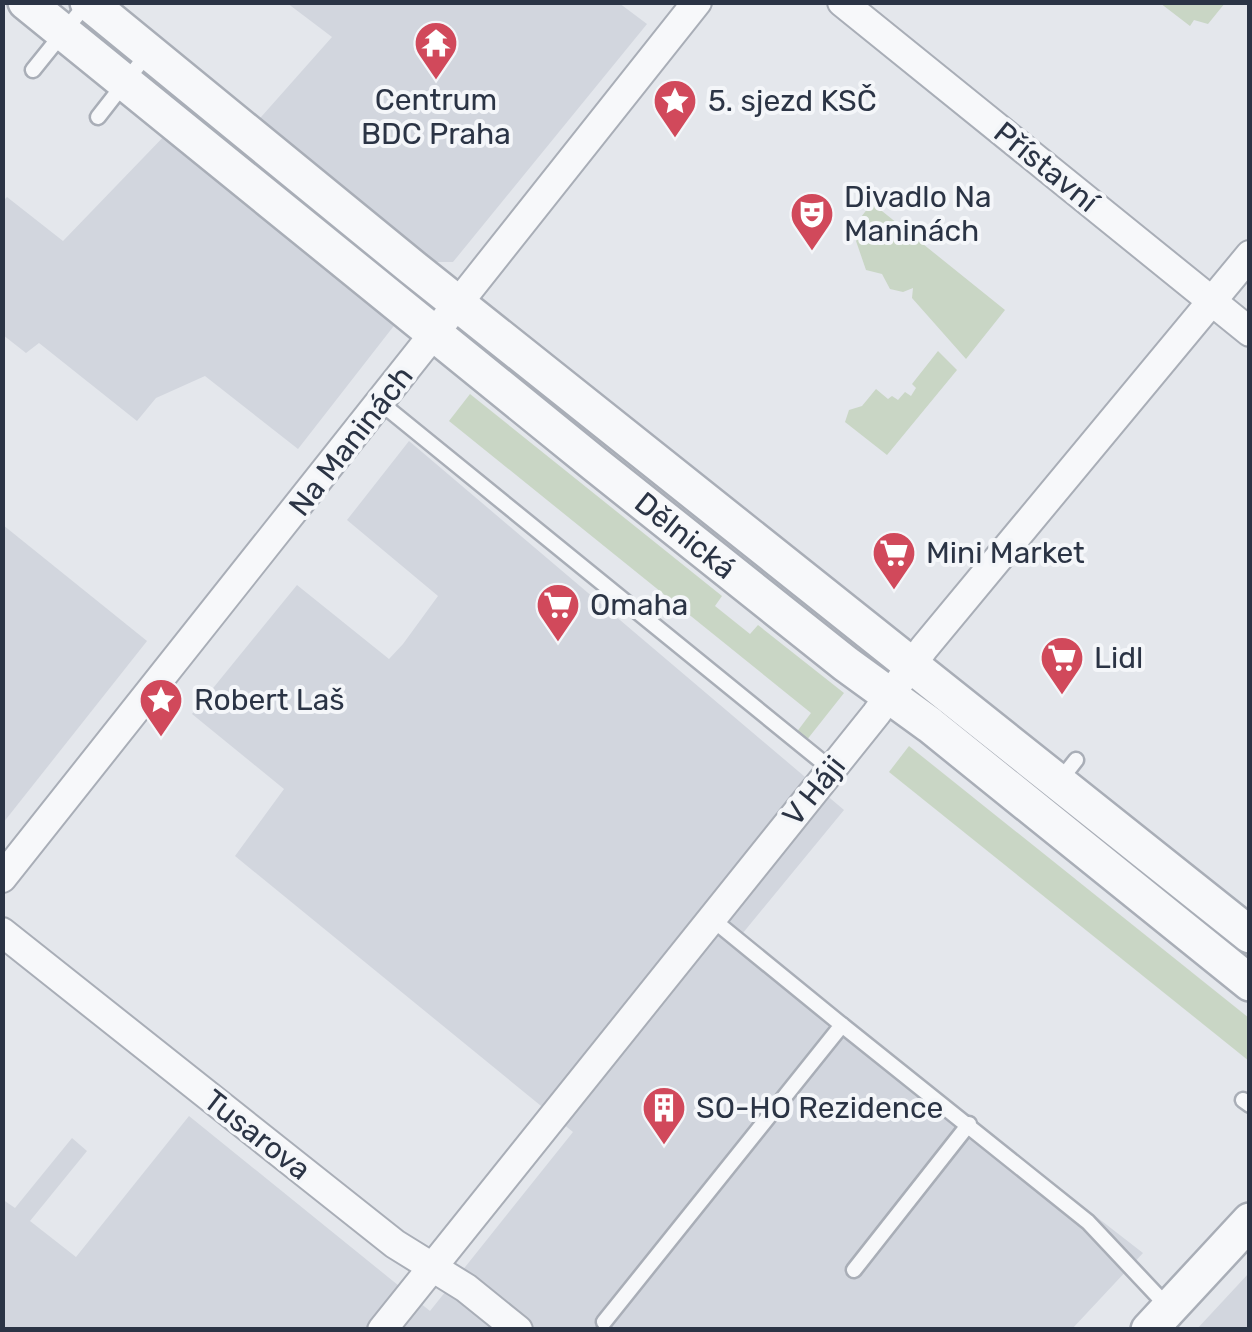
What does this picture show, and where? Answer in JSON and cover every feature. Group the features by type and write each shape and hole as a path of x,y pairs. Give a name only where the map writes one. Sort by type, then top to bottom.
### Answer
{"street":[{"name":"Dělnická","path":"26,2 434,334 889,696 1052,790 1250,935"},
{"name":"Dělnická","path":"88,2 457,302 912,663 1052,790 1250,984"},
{"name":"Na Maninách","path":"2,878 382,404 457,302 697,2"},
{"name":"Přístavní","path":"842,2 1250,332"},
{"name":"V Háji","path":"382,1330 912,663 1250,254"},
{"name":"Tusarova","path":"2,932 432,1270 466,1288 518,1330"},
{"path":"1159,1318 1250,1222"}],"lane":[{"name":"Dělnická","path":"33,70 88,2"},
{"path":"98,117 149,52"},
{"path":"382,404 831,769"},
{"path":"712,919 1088,1222 1159,1318"},
{"path":"604,1322 842,1025"},
{"path":"854,1270 969,1124"}],"shaded area":[{"path":"287,3 619,3 647,24 453,262 420,262 254,125 332,37"},
{"path":"170,130 400,318 298,449 205,376 156,398 137,421 39,343 26,353 3,335 2,202 7,197 63,241"},
{"path":"409,441 844,810 738,939 1143,1253 1072,1329 3,1330 2,1199 15,1208 72,1138 87,1151 30,1221 76,1257 189,1116 430,1311 573,1132 235,856 284,789 192,714 297,585 389,659 403,644 438,596 347,520"},
{"path":"3,525 147,641 3,823"},
{"path":"1249,1273 1249,1329 1197,1329"}],"green space":[{"path":"1160,3 1225,3 1208,24 1194,20 1190,26"},
{"path":"872,203 1005,310 966,359 912,298 913,288 903,292 890,289 882,274 866,270 856,241 862,232 854,226"},
{"path":"938,351 957,370 887,455 845,422 849,410 862,406 876,389 888,399 892,396 898,400 905,392 911,396 916,388 912,384"},
{"path":"470,394 722,596 715,606 750,634 758,625 844,693 806,741 796,733 811,713 449,421"},
{"path":"909,746 1249,1018 1249,1061 889,772"}],"place":[{"name":"Centrum BDC Praha","path":"436,81"},
{"name":"5. sjezd KSČ","path":"675,139"},
{"name":"Divadlo Na Maninách","path":"812,252"},
{"name":"Mini Market","path":"894,591"},
{"name":"Omaha","path":"558,643"},
{"name":"Lidl","path":"1062,696"},
{"name":"Robert Laš","path":"161,738"},
{"name":"SO-HO Rezidence","path":"664,1146"}]}
